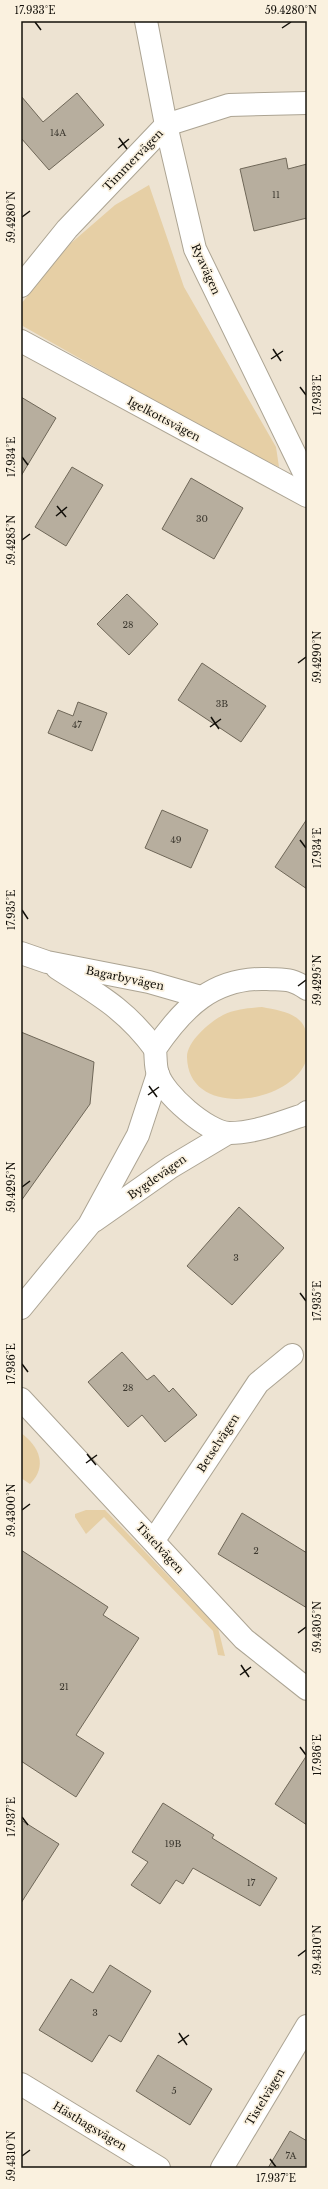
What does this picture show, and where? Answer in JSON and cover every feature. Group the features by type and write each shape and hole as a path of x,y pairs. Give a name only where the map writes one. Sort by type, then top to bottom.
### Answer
{"street":[{"name":"Ryavägen","path":"146,21 166,125 195,249 307,479"},
{"name":"Timmervägen","path":"21,286 67,229 166,125 229,105 307,103"},
{"name":"Igelkottsvägen","path":"21,341 307,496"},
{"name":"Bagarbyvägen","path":"21,953 47,962 149,982 201,997"},
{"name":"Bagarbyvägen","path":"47,962 120,1009 140,1028 155,1049"},
{"path":"302,981 253,978 224,985 201,997 184,1011 155,1049 158,1074 178,1103 201,1122 228,1133 271,1127 306,1114"},
{"name":"Bygdevägen","path":"21,1308 89,1224 138,1135 158,1074"},
{"name":"Bygdevägen","path":"89,1224 178,1162 228,1133"},
{"name":"Betselvägen","path":"154,1540 258,1383 292,1355"},
{"name":"Tistelvägen","path":"21,1399 154,1540 244,1639 307,1689"},
{"name":"Tistelvägen","path":"222,2168 307,2026"},
{"name":"Hästhagsvägen","path":"21,2084 160,2168"}],"shaded area":[{"path":"149,185 184,287 276,447 279,467 225,441 21,325 21,304 70,244 115,205"},
{"path":"262,1007 285,1012 298,1019 303,1024 306,1031 307,1056 306,1061 297,1076 281,1087 262,1095 241,1099 221,1097 204,1090 192,1077 187,1057 188,1051 195,1039 206,1027 223,1015 237,1010"},
{"path":"21,1433 33,1444 39,1457 39,1470 36,1477 30,1484 21,1478"},
{"path":"86,1510 105,1510 218,1628 225,1656 218,1655 213,1631 104,1517 86,1534 75,1517 75,1514"}],"building":[{"path":"77,93 104,125 49,170 21,138 21,96 43,122"},
{"path":"286,158 288,169 307,164 307,218 254,231 240,169"},
{"path":"21,397 56,418 21,476"},
{"path":"72,467 103,485 66,546 35,527"},
{"path":"191,478 243,508 214,559 162,529"},
{"path":"127,594 158,624 129,655 97,624"},
{"path":"202,663 266,706 241,742 178,700"},
{"path":"78,702 107,713 92,751 48,733 58,710 73,716"},
{"path":"162,810 208,830 191,868 145,848"},
{"path":"307,819 307,889 275,867"},
{"path":"21,1032 94,1062 90,1104 21,1201"},
{"path":"239,1207 284,1248 232,1305 187,1266"},
{"path":"122,1352 147,1380 154,1375 169,1392 173,1388 197,1415 165,1442 142,1415 128,1427 88,1382"},
{"path":"242,1513 307,1553 307,1608 218,1554"},
{"path":"21,1550 108,1607 103,1615 139,1638 76,1735 104,1753 76,1797 21,1761"},
{"path":"307,1755 307,1825 275,1804"},
{"path":"163,1803 214,1835 212,1838 277,1878 260,1906 193,1868 183,1884 176,1880 160,1904 131,1885 148,1862 132,1852"},
{"path":"21,1820 59,1844 21,1903"},
{"path":"110,1965 151,1991 121,2042 109,2035 92,2062 39,2030 71,1979 93,1993"},
{"path":"158,2055 212,2089 190,2125 136,2091"},
{"path":"290,2131 307,2141 307,2168 268,2168"}]}
